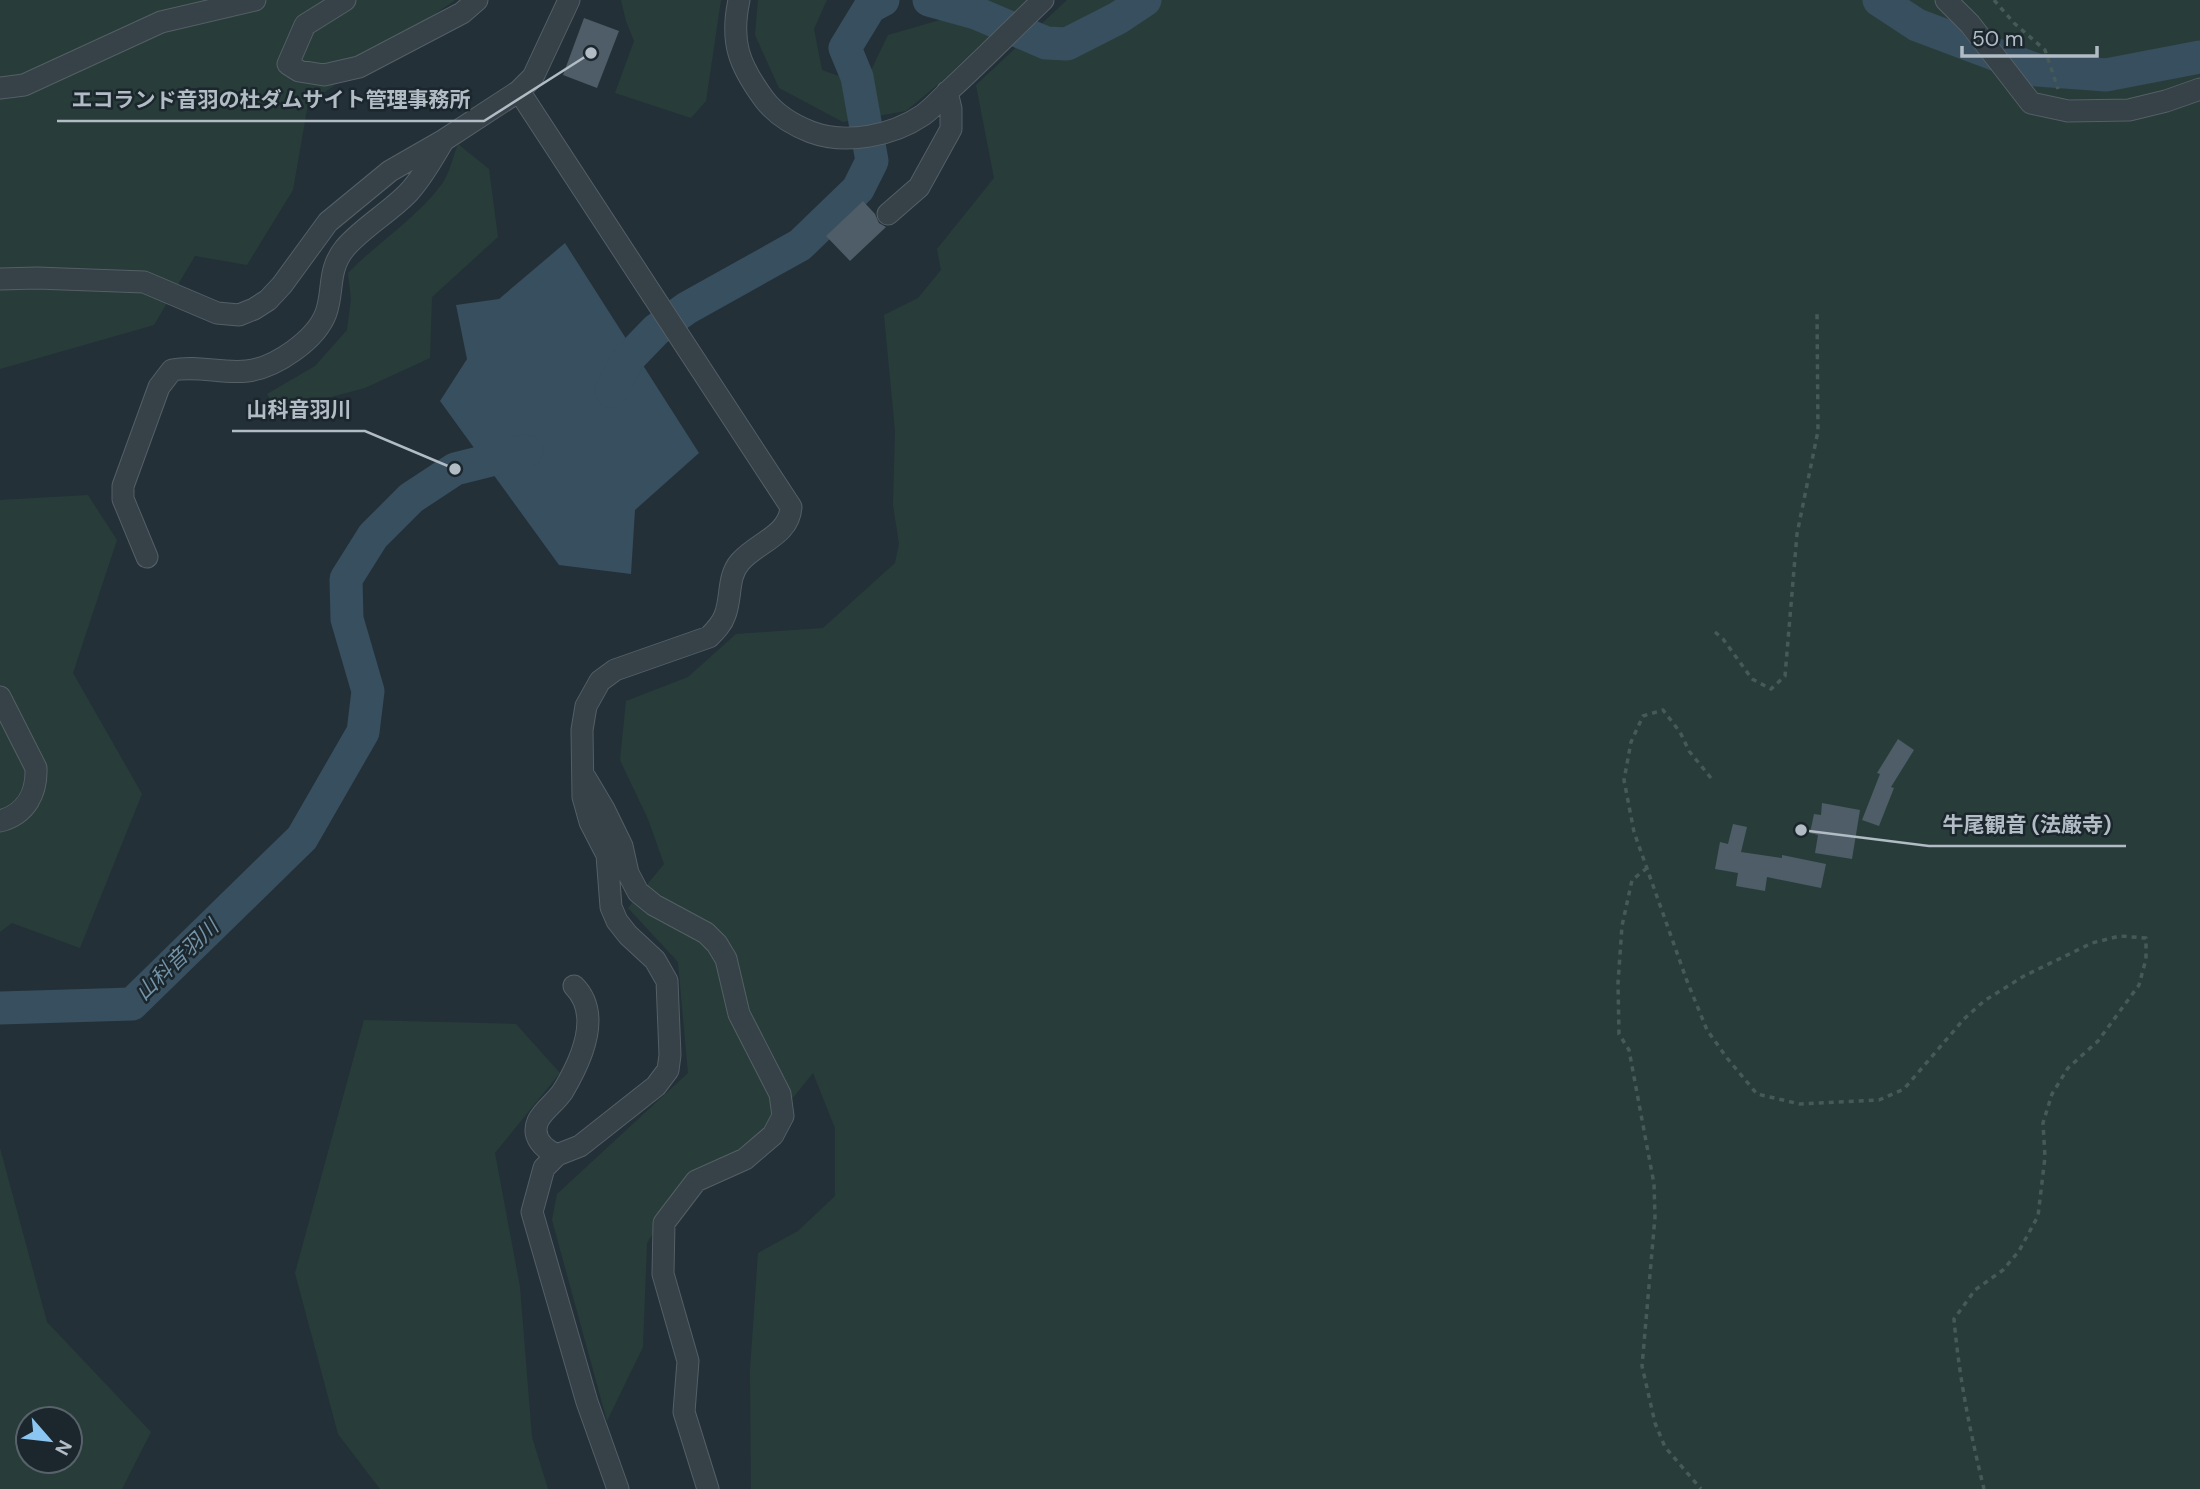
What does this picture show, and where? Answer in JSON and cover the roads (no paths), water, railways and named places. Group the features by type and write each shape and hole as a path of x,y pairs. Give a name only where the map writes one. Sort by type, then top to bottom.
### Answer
{"street":[{"path":"0,88 24,85 161,22 255,0"},
{"path":"345,0 305,25 288,64 299,71 324,75 359,67 462,13 477,0"},
{"path":"0,279 144,282 217,313 239,315 268,300 295,269 328,222 390,171 519,92 533,77 569,0"},
{"path":"739,0 735,18 737,55 771,109 796,126 827,137 861,138 892,130 923,115 1043,0"},
{"path":"1946,0 1970,24 2031,103 2068,111 2129,110 2200,89"},
{"path":"888,214 919,187 951,129 954,86"},
{"path":"519,92 791,508 790,519 784,527 741,562 732,581 726,612 709,637 615,670 600,681 586,706 582,730 583,797 590,822 607,855 611,907 617,921 655,960 667,981 670,1055 668,1070 656,1086 580,1146 557,1155 544,1168 532,1212 587,1402 618,1489"},
{"path":"147,557 123,499 123,486 159,387 172,370 188,367 247,371 284,356 312,337 327,310 334,264 345,247 410,191 444,140"},
{"path":"0,697 36,768 34,793 17,813 0,821"},
{"path":"584,776 622,846 628,873 638,892 654,905 706,933 717,944 726,959 739,1014 780,1094 783,1116 773,1135 746,1158 696,1181 664,1223 663,1274 688,1362 684,1412 708,1489"},
{"path":"557,1155 544,1148 537,1136 538,1121 562,1092 581,1054 589,1027 588,1010 583,995 574,986"}],"water":[{"path":"565,243 699,453 635,510 631,574 559,565 440,401 467,359 456,305 499,299"}],"waterway":[{"name":"山科音羽川","path":"611,391 627,360 656,330 687,308 800,245 858,189 872,161 857,77 845,48 870,7 883,0"},
{"name":"山科音羽川","path":"929,0 976,13 1046,43 1067,44 1118,18 1145,0"},
{"name":"山科音羽川","path":"1879,0 1917,25 2037,70 2106,75 2200,57"},
{"name":"山科音羽川","path":"0,1008 132,1004 302,838 363,732 368,691 347,619 346,579 373,536 411,498 455,469 527,451"}],"place":[{"name":"エコランド音羽の杜ダムサイト管理事務所","path":"591,53"},
{"name":"山科音羽川","path":"455,469"},
{"name":"牛尾観音 (法厳寺)","path":"1801,830"}]}
